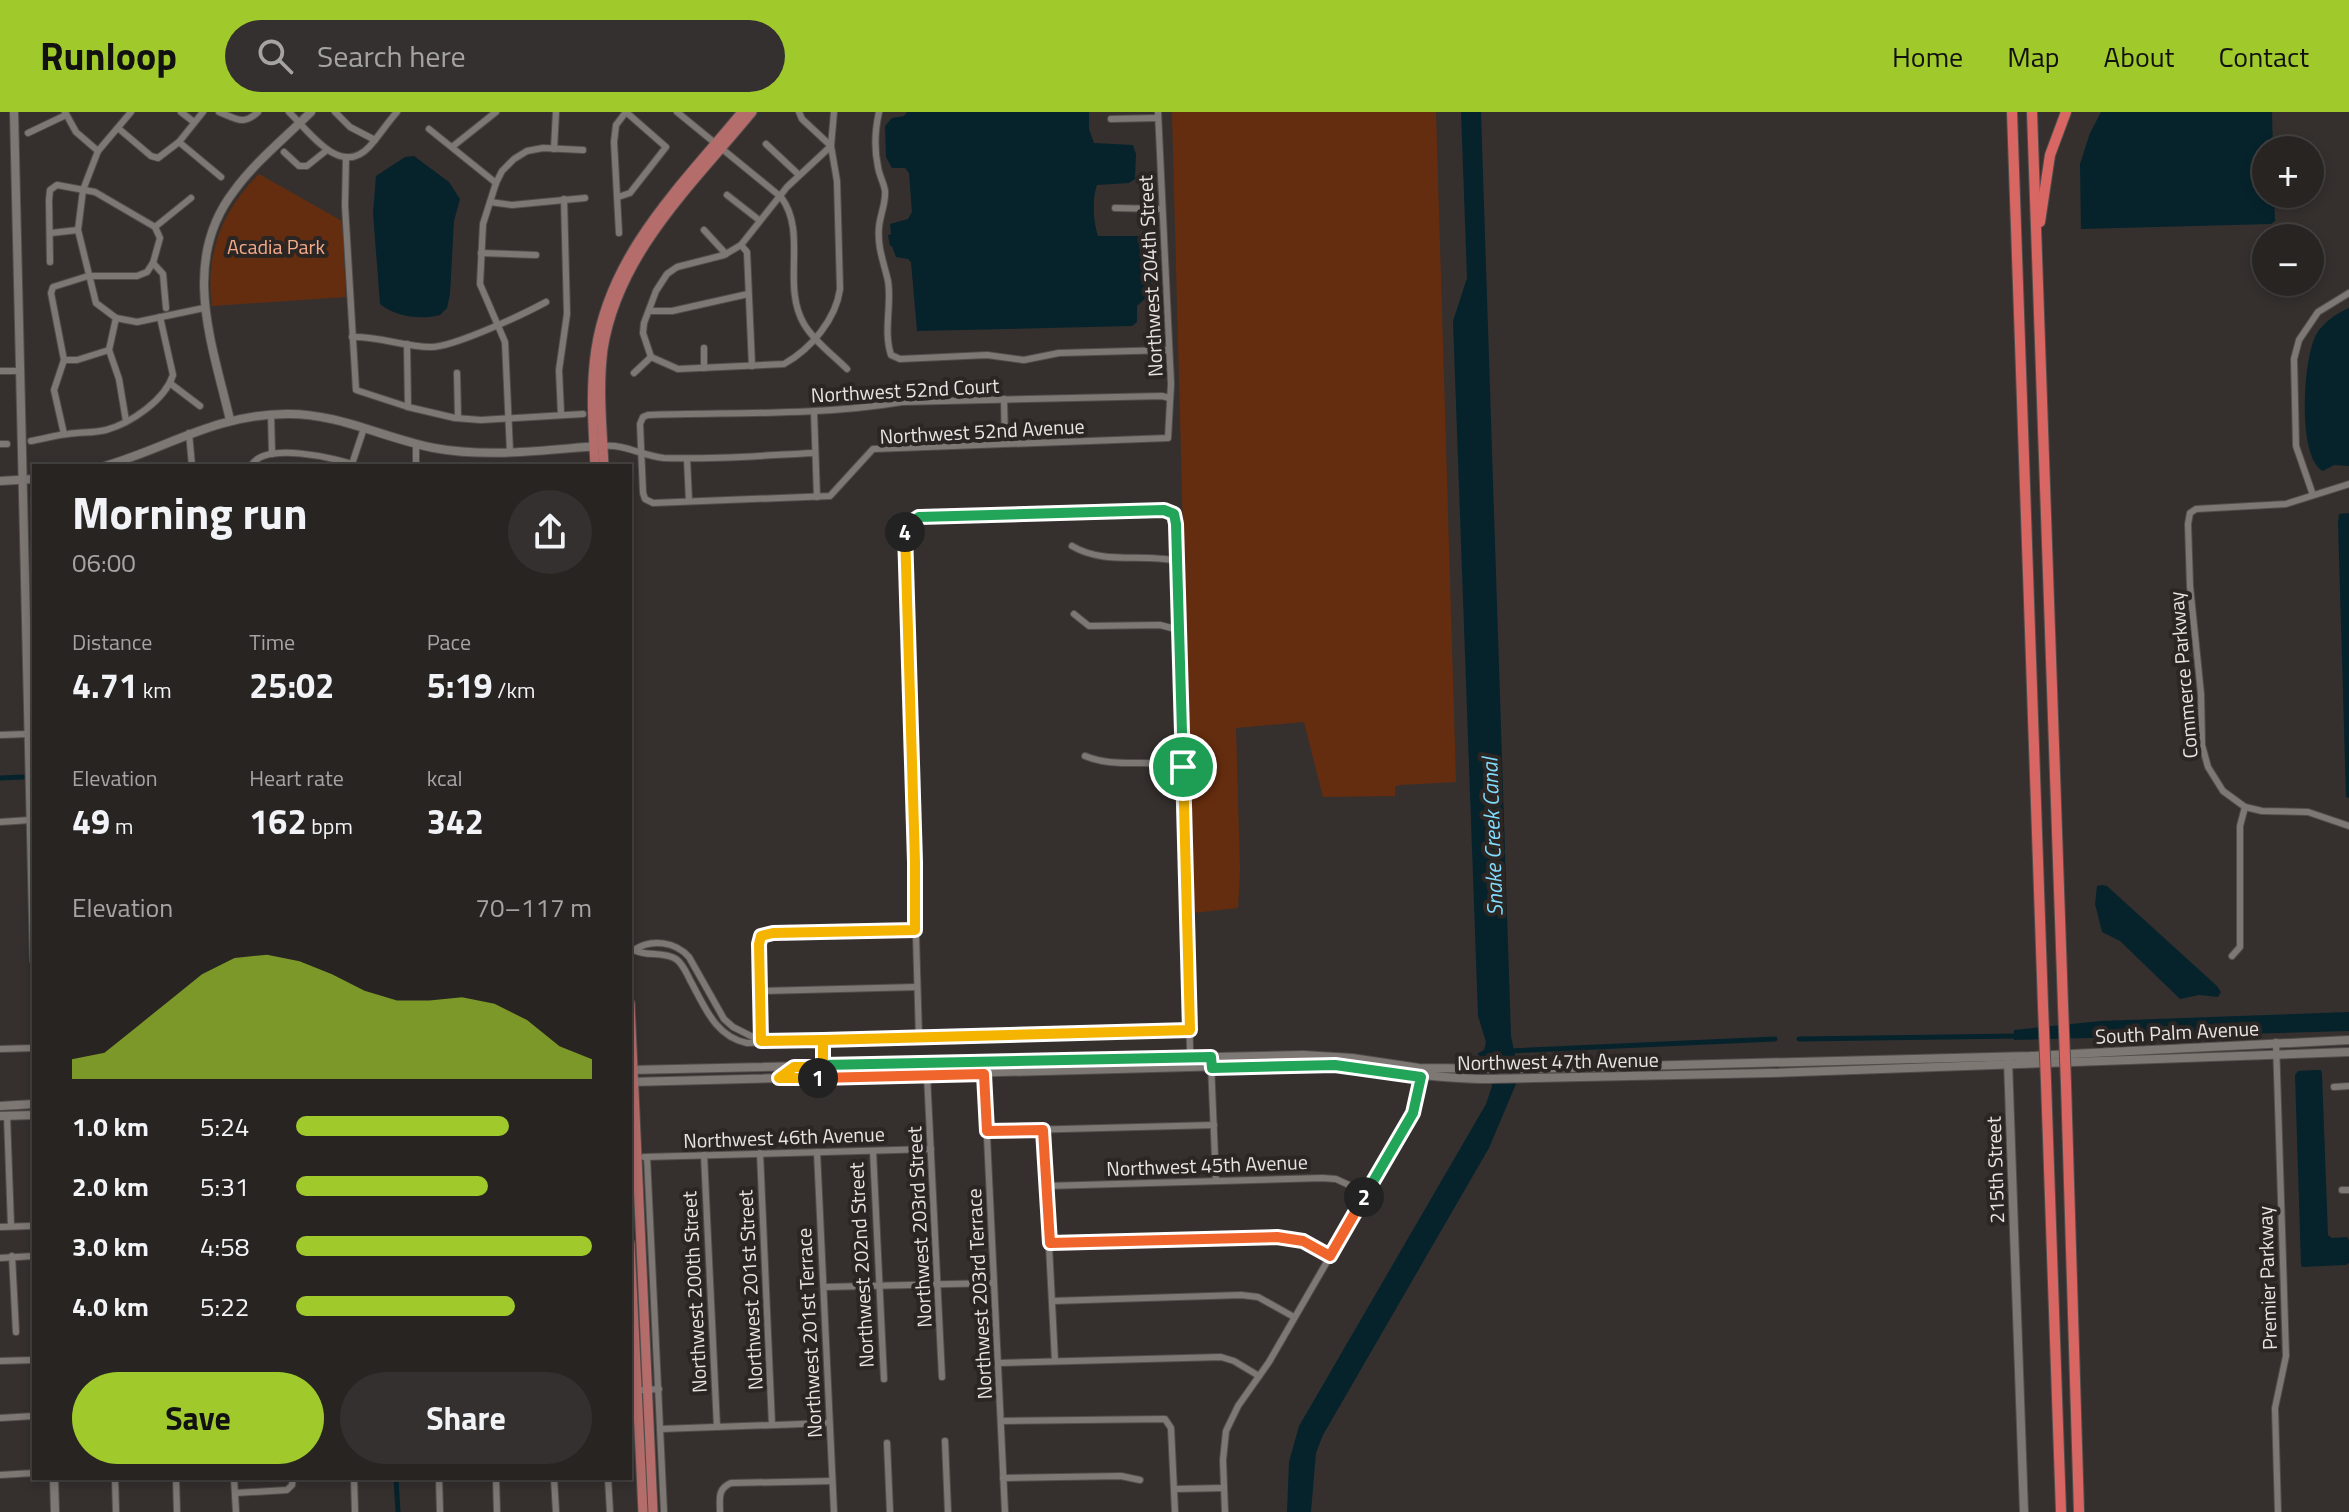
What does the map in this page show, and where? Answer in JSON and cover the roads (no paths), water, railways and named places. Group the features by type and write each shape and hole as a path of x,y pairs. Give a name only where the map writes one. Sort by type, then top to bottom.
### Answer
{"highway":[{"path":"2012,112 2061,1512"},
{"path":"2032,112 2079,1512"},
{"path":"2036,236 2050,155 2066,112"}],"main road":[{"path":"14,112 22,480 29,595 28,734 32,781 32,876"},
{"path":"230,420 204,308 204,258 215,221 235,189 311,112"},
{"path":"595,464 599,446 601,370 610,306 646,242 742,112"},
{"path":"719,146 752,112"},
{"path":"110,464 230,420 271,414 327,417 416,443 472,453 599,446"},
{"path":"599,446 604,464"},
{"path":"0,481 32,479"},
{"name":"South Palm Avenue","path":"2008,1060 2349,1040"},
{"name":"South Palm Avenue","path":"2008,1060 2349,1052"},
{"name":"Northwest 47th Avenue","path":"632,1070 1337,1057 1420,1072"},
{"name":"Northwest 47th Avenue","path":"632,1082 1335,1065 1488,1074 2008,1060"},
{"name":"215th Street","path":"2008,1060 2021,1512"},
{"path":"984,1074 1000,1063"},
{"path":"918,1065 927,1075"},
{"path":"779,1078 794,1067"},
{"path":"632,1070 642,1157 635,1277"},
{"path":"0,1106 32,1104"},
{"path":"4,1116 32,1115"},
{"path":"632,1257 643,1390 640,1448 643,1512"},
{"path":"640,1448 653,1512"},
{"path":"54,1480 55,1512"}],"street":[{"path":"131,112 98,151 83,190 78,230 96,303 116,318 137,322 204,308"},
{"path":"181,112 194,122"},
{"path":"118,128 151,156 158,158 179,142 203,112"},
{"path":"219,112 243,121 258,112"},
{"path":"289,112 332,155 346,157 363,152 397,112"},
{"path":"335,112 350,127 375,140"},
{"path":"452,147 496,112"},
{"path":"554,149 556,112"},
{"path":"618,197 630,193 666,147 626,112 616,125 614,142 619,233"},
{"path":"677,112 781,197 790,209 796,305 804,324 815,338 847,369"},
{"path":"799,112 802,119 831,146"},
{"path":"831,146 799,175 741,245 726,254 677,267 667,274 656,291 643,333 651,357 678,369 784,364 795,358 826,324 838,305 840,289 837,181 831,146 834,112"},
{"path":"879,112 875,130 878,167 885,190 879,245 888,282 888,344 891,355 900,359 987,355 1024,360 1059,353 1168,350"},
{"path":"28,133 65,114 76,132 98,151"},
{"path":"1111,119 1158,115"},
{"name":"Northwest 204th Street","path":"1158,115 1171,373 1168,438"},
{"path":"429,129 496,183"},
{"path":"179,142 221,177"},
{"path":"766,144 799,175"},
{"path":"284,152 299,166 307,166 327,150"},
{"path":"510,452 505,342 480,284 483,224 496,183 507,165 527,151 583,150"},
{"path":"346,157 345,206 356,390 408,407 481,420 583,414"},
{"path":"50,262 50,190 57,185 95,192 155,227 160,238 147,272 137,276 88,276 53,287 51,293 64,360 54,390 64,434"},
{"path":"727,195 759,220"},
{"path":"155,227 191,198"},
{"path":"490,202 512,205 585,198"},
{"path":"561,414 559,370 567,314 564,199"},
{"path":"1115,208 1162,209"},
{"path":"51,233 78,230"},
{"path":"704,230 726,254"},
{"path":"741,245 747,252 752,366"},
{"path":"481,253 536,255"},
{"path":"153,263 163,274 166,308"},
{"path":"2349,293 2318,312 2299,340 2294,359 2296,446 2313,495 2349,484"},
{"path":"650,311 672,311 748,294"},
{"path":"352,337 373,336 433,347 516,319 546,302"},
{"path":"31,441 105,430 148,407 171,384 174,370 160,317"},
{"path":"116,318 109,350 119,379 126,421"},
{"path":"407,344 408,407"},
{"path":"704,348 704,368"},
{"path":"64,360 77,360 109,350"},
{"path":"634,373 651,357"},
{"path":"0,371 21,371"},
{"path":"457,373 458,417"},
{"path":"171,384 200,406"},
{"name":"Northwest 52nd Court","path":"642,453 640,424 643,417 648,415 814,412 902,402 1169,398"},
{"path":"1004,399 1005,444"},
{"path":"642,453 645,499 653,503 817,497 814,412"},
{"path":"271,414 272,454"},
{"path":"355,464 364,428"},
{"path":"189,433 192,464"},
{"name":"Northwest 52nd Avenue","path":"817,497 830,496 873,449 1168,438"},
{"path":"416,443 416,464"},
{"path":"599,446 631,448 651,457 687,459 815,453"},
{"path":"253,464 258,457 272,454 316,454 351,464"},
{"path":"316,454 316,464"},
{"path":"687,459 689,501"},
{"name":"Commerce Parkway","path":"2245,807 2214,781 2204,759 2199,662 2190,586 2190,513 2196,509 2278,505 2313,495"},
{"path":"919,1038 904,527 919,517 1164,510 1174,514 1176,524 1190,1049"},
{"path":"24,537 32,537"},
{"path":"1072,546 1085,554 1101,558 1157,556 1177,561"},
{"path":"1074,614 1089,626 1160,625 1179,630"},
{"path":"0,735 28,734"},
{"path":"1085,756 1106,763 1159,762 1183,767"},
{"path":"2232,956 2240,947 2240,826 2245,807 2262,811 2308,812 2349,826"},
{"path":"0,822 30,820"},
{"path":"761,1041 761,936 788,932 915,930"},
{"path":"632,950 646,944 669,944 681,948 718,1010 733,1027 761,1041"},
{"path":"667,955 669,944"},
{"path":"632,950 667,955 683,966 717,1026 731,1037 747,1043 1190,1030"},
{"path":"760,991 917,987"},
{"path":"710,1015 718,1010"},
{"path":"823,1040 823,1067"},
{"name":"Premier Parkway","path":"2276,1042 2286,1356 2275,1408 2278,1512"},
{"path":"0,1049 32,1048"},
{"path":"1211,1057 1216,1181"},
{"path":"1225,1512 1223,1460 1226,1431 1413,1113 1420,1072"},
{"name":"Northwest 203rd Terrace","path":"984,1074 1005,1512"},
{"name":"Northwest 203rd Street","path":"927,1075 942,1377"},
{"path":"2334,1087 2349,1086"},
{"path":"4,1116 11,1226"},
{"path":"987,1131 1214,1125"},
{"path":"1043,1130 1055,1361"},
{"path":"0,1148 8,1148"},
{"name":"Northwest 46th Avenue","path":"642,1157 931,1149"},
{"name":"Northwest 202nd Street","path":"873,1151 884,1379"},
{"name":"Northwest 201st Terrace","path":"817,1152 834,1512"},
{"name":"Northwest 201st Street","path":"760,1153 772,1425"},
{"name":"Northwest 200th Street","path":"704,1155 717,1427"},
{"path":"642,1157 643,1390 660,1429 664,1512"},
{"name":"Northwest 45th Avenue","path":"1046,1186 1336,1179 1366,1193"},
{"path":"0,1227 31,1226"},
{"path":"1050,1243 1277,1237 1303,1241 1330,1256"},
{"path":"12,1256 16,1332"},
{"path":"0,1258 32,1256"},
{"path":"824,1287 994,1283"},
{"path":"1052,1301 1241,1295 1258,1297 1294,1317"},
{"path":"998,1363 1221,1357 1259,1376"},
{"path":"0,1361 32,1360"},
{"path":"0,1418 32,1416"},
{"path":"1001,1421 1165,1419 1171,1428 1175,1512"},
{"path":"660,1429 829,1423"},
{"path":"945,1441 948,1512"},
{"path":"887,1443 890,1512"},
{"path":"0,1475 32,1473"},
{"path":"1003,1478 1121,1476 1140,1480"},
{"path":"115,1480 116,1512"},
{"path":"176,1480 177,1512"},
{"path":"234,1480 236,1512"},
{"path":"235,1493 287,1490 293,1480"},
{"path":"354,1480 355,1512"},
{"path":"439,1480 440,1512"},
{"path":"496,1480 497,1512"},
{"path":"554,1480 556,1512"},
{"path":"608,1480 610,1512"},
{"path":"720,1512 719,1493 723,1486 731,1483 832,1481"},
{"path":"1174,1489 1224,1488"}],"water":[{"path":"907,112 1089,112 1089,129 1094,143 1133,145 1136,154 1135,179 1129,183 1097,185 1094,210 1098,236 1143,236 1148,240 1151,286 1149,295 1137,306 1137,322 1132,326 917,331 911,262 896,257 888,235 891,234 890,224 908,219 912,212 909,173 905,168 892,168 886,157 885,126 892,118 904,116"},
{"name":"Snake Creek Canal","path":"1461,112 1481,112 1511,1036 1516,1060 1516,1084 1489,1148 1323,1435 1316,1453 1311,1512 1287,1512 1289,1462 1299,1426 1486,1104 1492,1086 1490,1063 1477,1054 1484,1050 1486,1042 1478,1016 1453,321 1467,278"},
{"path":"2101,112 2272,112 2273,136 2252,136 2252,208 2275,208 2275,221 2271,224 2081,229 2080,164"},
{"path":"414,156 449,182 460,199 454,221 447,308 440,315 425,317 401,315 380,304 373,213 376,176 405,157"},
{"path":"2349,308 2349,466 2334,465 2323,471 2309,448 2306,428 2308,364 2316,335 2330,319"},
{"path":"2349,513 2349,798 2346,797 2338,523 2339,514"},
{"path":"2097,886 2107,886 2217,986 2221,992 2218,997 2199,995 2180,999 2120,941 2102,932 2095,904"},
{"path":"2349,1012 2349,1031 2014,1040 2014,1030 2100,1021"},
{"path":"2321,1070 2328,1235 2332,1238 2347,1237 2349,1263 2302,1267 2295,1075 2298,1071"}],"waterway":[{"path":"0,778 23,777"},
{"path":"1799,1039 2018,1036"},
{"path":"1509,1051 1775,1039"},
{"path":"396,1480 398,1512"}],"park label":[{"name":"Acadia Park","path":"276,246"}]}
